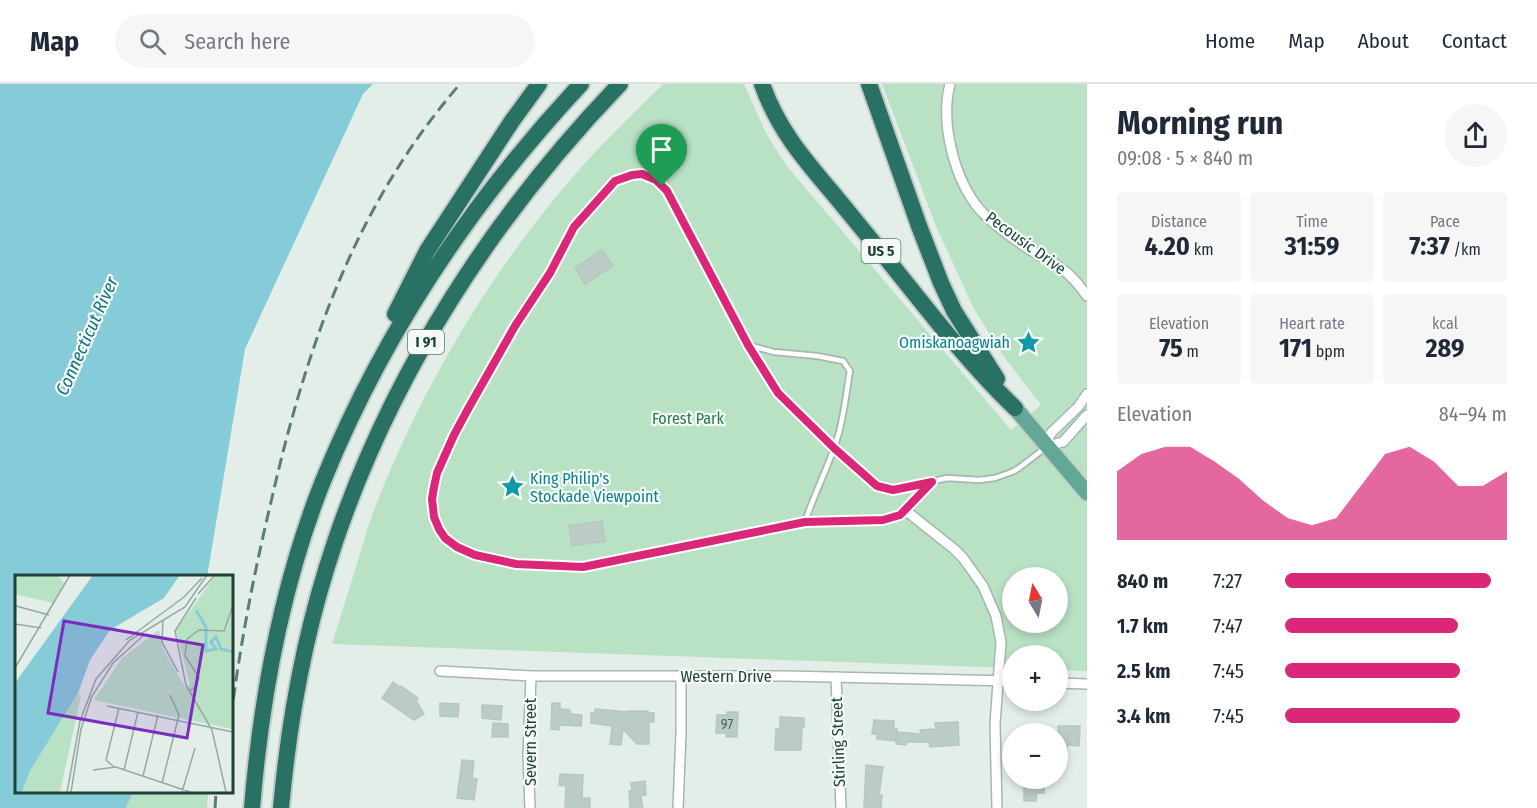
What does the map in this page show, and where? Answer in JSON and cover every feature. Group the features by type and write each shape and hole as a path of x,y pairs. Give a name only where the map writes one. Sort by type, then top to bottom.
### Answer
{"highway":[{"path":"378,362 394,316 427,251 512,121 539,84"},
{"name":"I 91","path":"252,808 267,692 283,607 323,482 358,401 400,323 475,212 528,144 581,84"},
{"name":"I 91","path":"280,808 295,705 312,621 328,563 343,521 386,418 448,304 496,232 548,164 620,84"},
{"name":"US 5","path":"762,84 775,116 800,154 957,347 1015,408"},
{"name":"US 5","path":"869,84 941,283 961,323 1015,408"}],"main road":[{"name":"US 5","path":"1015,408 1087,493"}],"street":[{"name":"Pecousic Drive","path":"950,84 946,112 950,140 956,164 973,200 987,217 1024,246 1063,269 1087,296"},
{"path":"1087,394 1079,406 1052,432 1047,446 1063,442 1087,415"},
{"path":"905,510 954,549 970,567 993,606 1001,642 995,724 997,808"},
{"name":"Western Drive","path":"440,671 531,676 836,677 1002,681"},
{"name":"Severn Street","path":"530,808 528,755 531,676"},
{"path":"678,808 681,676"},
{"name":"Stirling Street","path":"836,677 841,808"},
{"path":"1068,683 1087,684"}],"lane":[{"path":"932,482 900,515 883,520 805,522 583,567 516,564 474,555 445,538 434,517 432,499 437,474 463,418 515,326 550,273 574,227 615,181 642,174 656,180 667,191 748,345 778,393 877,486 893,490 947,478 987,479 1004,476 1019,468 1047,446"},
{"path":"748,345 774,352 843,361 850,371 837,438 805,522"}],"green space":[{"name":"Forest Park","path":"663,84 744,84 766,133 786,165 1011,430 1041,405 1001,353 973,307 936,226 882,84 1087,84 1087,671 1068,670 1068,645 1002,645 1002,668 332,644 374,510 392,466 433,381 456,340 507,261 565,186"},
{"path":"133,793 208,793 207,808 126,808"}],"water":[{"name":"Connecticut River","path":"0,84 373,84 363,94 245,349 207,575 15,575 15,793 133,793 126,808 0,808"}],"building":[{"path":"602,250 613,266 585,284 575,268"},
{"path":"602,521 605,541 572,546 569,526"},
{"path":"393,682 418,698 416,700 424,714 414,720 382,698"},
{"path":"440,703 459,704 458,717 440,716"},
{"path":"552,703 560,703 560,709 570,710 570,714 582,715 581,726 559,725 559,730 551,729"},
{"path":"482,705 502,706 501,720 482,718"},
{"path":"595,709 654,713 654,722 649,722 649,744 637,744 623,729 621,745 610,744 612,726 591,723 591,713 595,713"},
{"path":"727,712 738,712 737,737 726,737 726,733 716,733 717,715 727,715"},
{"path":"780,717 804,718 801,750 775,750 776,729 780,729"},
{"path":"874,720 894,721 894,729 897,729 896,741 877,739 877,734 872,734"},
{"path":"958,722 959,745 930,747 929,742 896,744 897,732 921,734 920,730 936,729 935,723"},
{"path":"493,723 508,724 508,737 492,737"},
{"path":"1068,726 1080,726 1079,746 1068,745"},
{"path":"462,760 474,761 472,778 477,779 474,800 457,798"},
{"path":"866,765 883,767 879,795 882,795 881,808 864,808"},
{"path":"560,774 583,775 582,798 590,798 590,808 565,808 566,786 559,785"},
{"path":"645,781 646,795 641,796 643,808 630,808 631,783"},
{"path":"1024,789 1044,789 1044,793 1037,793 1036,801 1024,801"}],"railway":[{"path":"232,710 243,636 265,529 285,445 318,334 363,229 391,179 423,130 460,84"},
{"path":"215,808 216,793"}],"place":[{"name":"Omiskanoagwiah","path":"1028,342"},
{"name":"King Philip's Stockade Viewpoint","path":"512,487"}],"route":[{"path":"642,174 656,180 662,186 667,191 748,345 778,393 877,486 893,490 932,482 900,515 883,520 805,522 583,567 516,564 463,551 445,538 439,529 434,517 432,499 437,473 468,409 515,326 550,273 574,227 584,215 615,181 623,177 642,174"}]}
